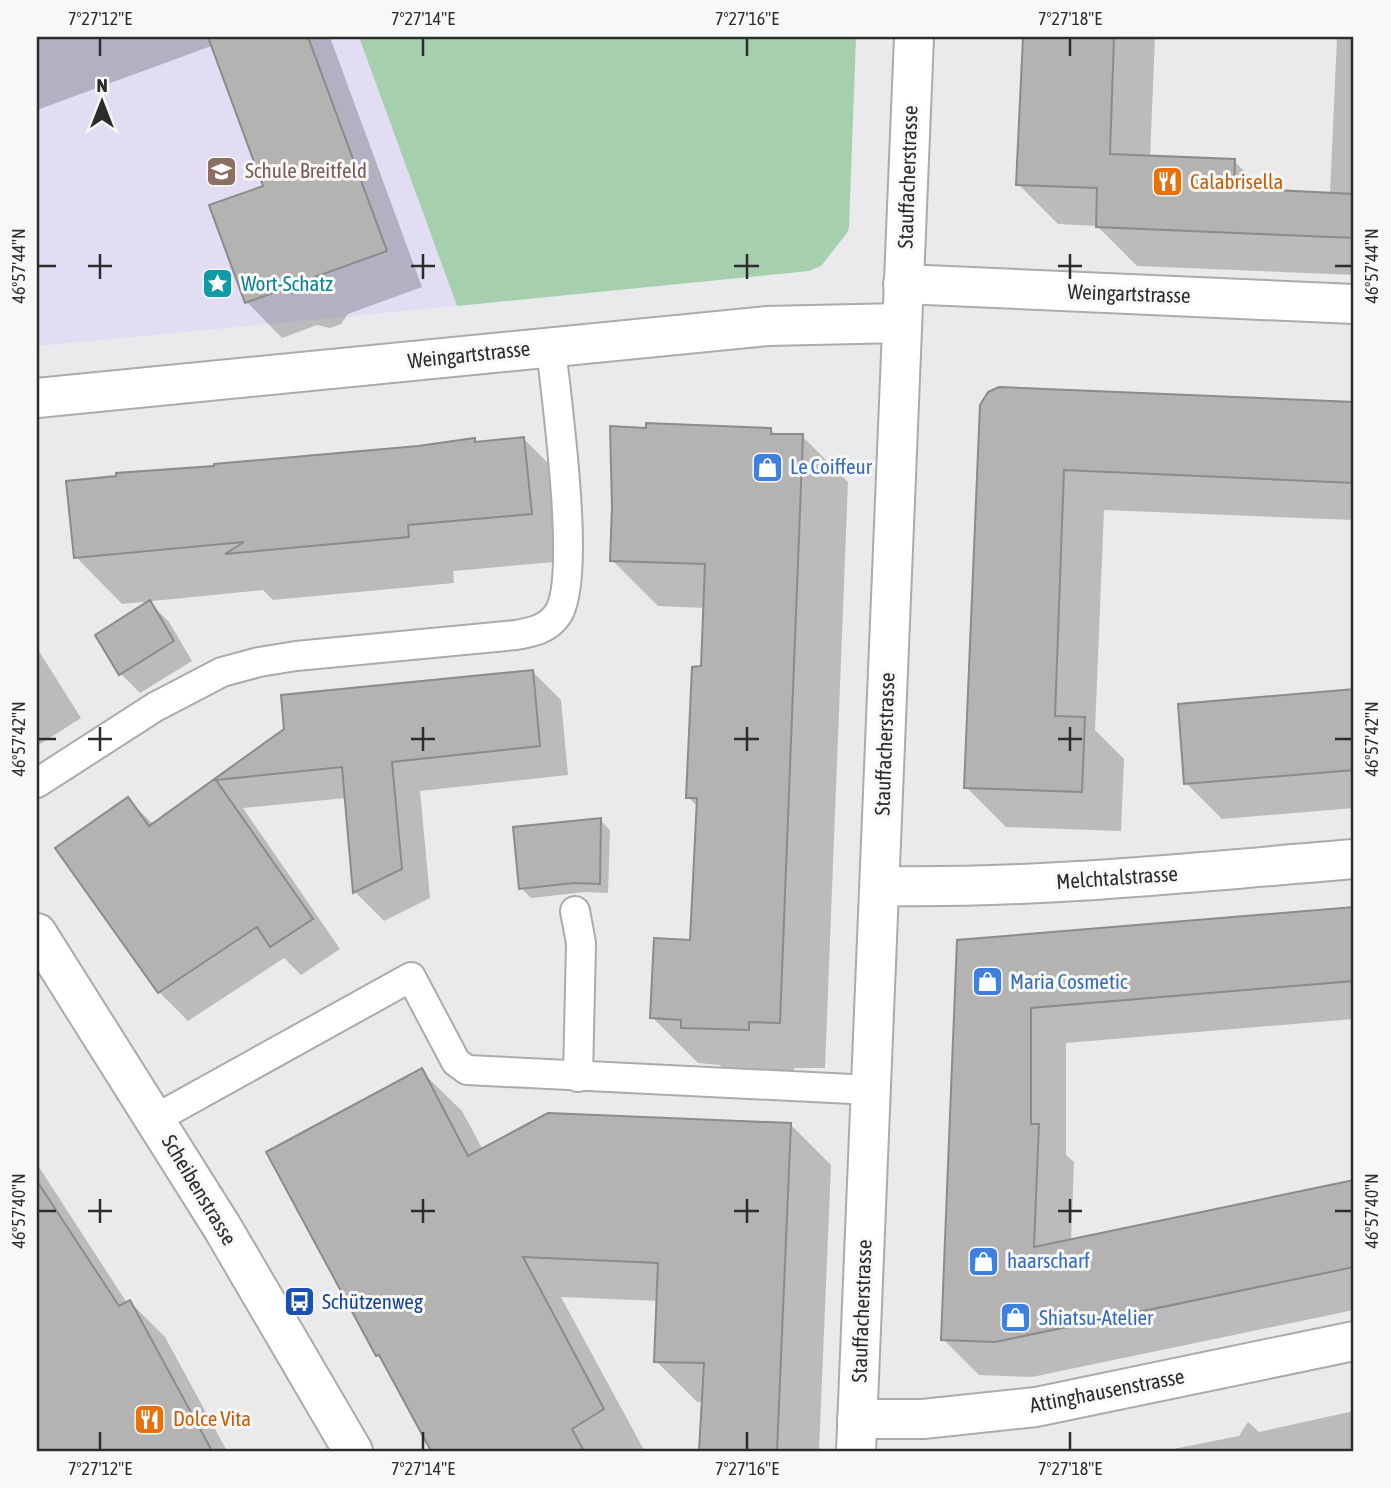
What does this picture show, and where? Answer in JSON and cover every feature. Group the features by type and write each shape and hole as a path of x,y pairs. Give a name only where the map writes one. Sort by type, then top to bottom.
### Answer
{"street":[{"name":"Stauffacherstrasse","path":"857,1435 914,37"},
{"name":"Weingartstrasse","path":"904,284 1354,304"},
{"name":"Weingartstrasse","path":"37,398 767,326 902,323"},
{"name":"Melchtalstrasse","path":"880,886 945,887 1075,882 1354,859"},
{"name":"Scheibenstrasse","path":"37,933 156,1119 353,1451"},
{"name":"Attinghausenstrasse","path":"857,1435 923,1419 1036,1407 1354,1341"}],"lane":[{"path":"37,783 155,707 222,672 258,662 296,656 516,635 537,631 551,622 564,600 568,534 551,347"},
{"path":"575,911 581,943 578,1077"},
{"path":"156,1119 411,977 456,1062 467,1070 871,1090"}],"shaded area":[{"name":"Schule Breitfeld","path":"37,37 359,37 457,306 37,346"}],"green space":[{"path":"359,37 856,37 847,233 821,266 809,271 457,306"}],"building":[{"path":"208,37 308,37 387,251 312,278 305,289 293,293 281,290 245,303 209,205 263,186"},
{"path":"1023,37 1114,37 1110,154 1235,159 1234,188 1354,194 1354,238 1096,227 1097,188 1016,185"},
{"path":"999,387 1354,402 1354,483 1064,470 1055,716 1085,717 1082,792 964,788 980,405 988,392"},
{"path":"646,423 771,428 771,434 803,434 780,1023 749,1022 749,1030 681,1028 681,1020 650,1018 654,938 690,940 697,798 686,798 692,667 701,666 705,564 610,561 610,426 646,428"},
{"path":"524,437 532,514 408,525 409,537 225,554 244,542 74,558 66,481 116,476 116,473 214,466 475,438 475,442"},
{"path":"150,600 174,641 119,675 95,635"},
{"path":"533,670 540,746 392,762 402,869 353,893 342,767 216,780 313,919 270,947 257,927 158,993 55,848 128,797 149,826 284,729 281,695"},
{"path":"1354,689 1354,770 1184,784 1178,704"},
{"path":"601,818 600,884 574,883 519,889 513,827"},
{"path":"1354,907 1354,981 1031,1008 1031,1124 1039,1124 1034,1247 1354,1180 1354,1267 995,1342 941,1340 957,940"},
{"path":"422,1068 468,1156 548,1113 791,1123 777,1451 699,1451 704,1363 654,1362 658,1263 523,1257 604,1409 572,1429 584,1451 431,1451 379,1355 376,1356 266,1152"},
{"path":"37,1181 119,1306 130,1300 212,1451 37,1451"}],"place":[{"name":"Schule Breitfeld","path":"222,171"},
{"name":"Calabrisella","path":"1167,182"},
{"name":"Wort-Schatz","path":"218,284"},
{"name":"Le Coiffeur","path":"767,467"},
{"name":"Maria Cosmetic","path":"987,982"},
{"name":"haarscharf","path":"984,1261"},
{"name":"Schützenweg","path":"299,1302"},
{"name":"Shiatsu-Atelier","path":"1016,1318"},
{"name":"Dolce Vita","path":"150,1419"}]}
